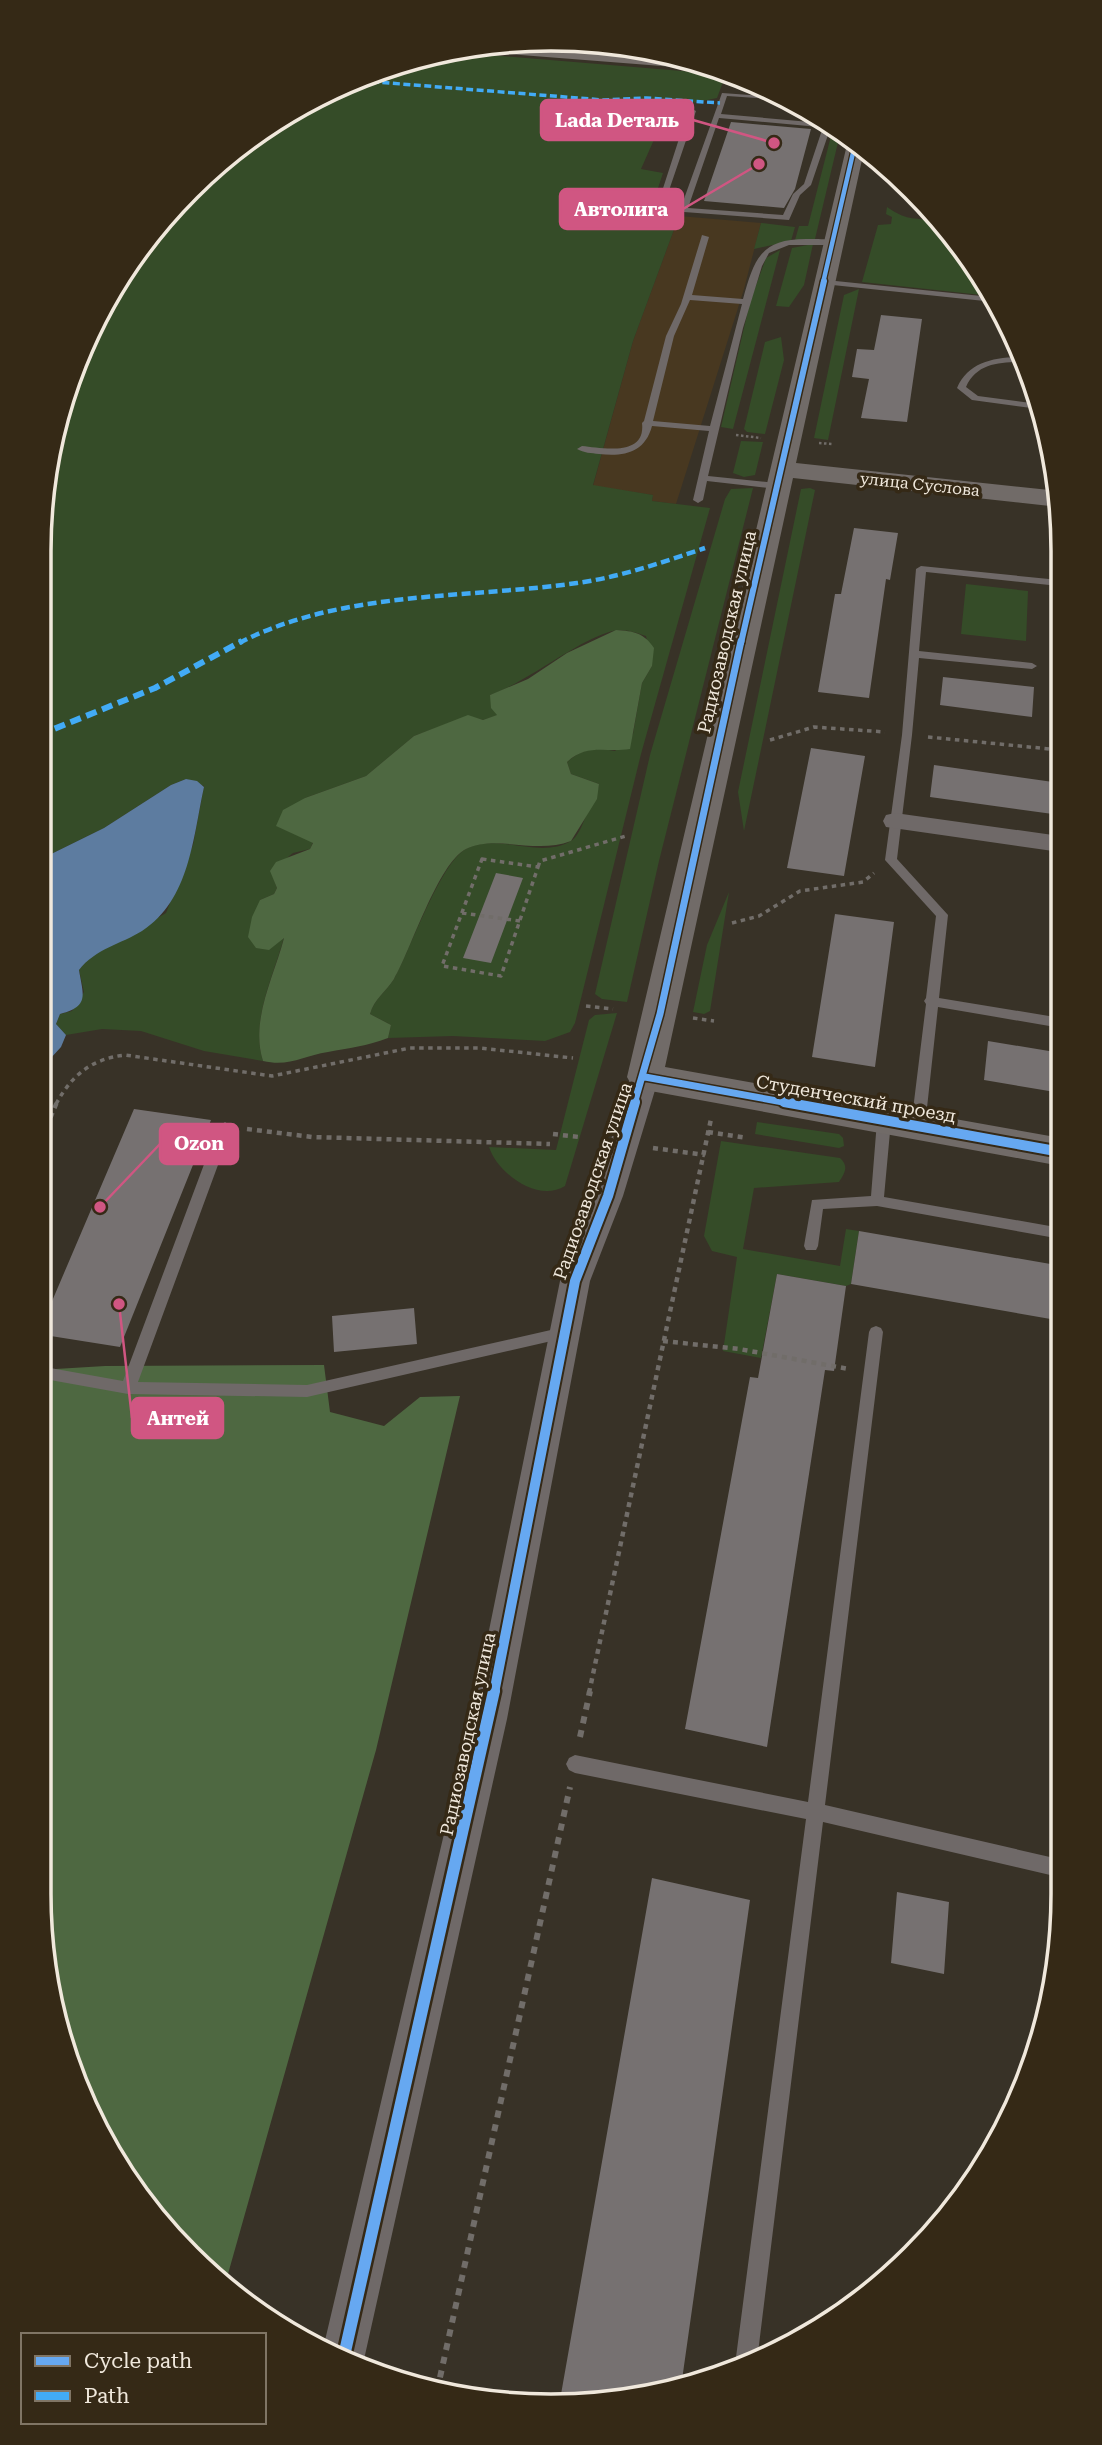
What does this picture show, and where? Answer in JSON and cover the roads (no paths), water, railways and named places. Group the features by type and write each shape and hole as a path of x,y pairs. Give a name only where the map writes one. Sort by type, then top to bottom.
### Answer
{"highway":[{"path":"542,51 639,58"}],"street":[{"name":"Радиозаводская улица","path":"345,2350 489,1719 575,1281 608,1196 645,1077 853,152"},
{"name":"улица Суслова","path":"779,477 1048,498"},
{"path":"895,821 1051,844"},
{"name":"Студенческий проезд","path":"645,1077 1051,1150"}],"lane":[{"path":"761,97 724,94 684,210 786,218 797,194 807,185 825,132"},
{"path":"658,211 692,111"},
{"path":"716,116 809,123"},
{"path":"671,172 696,174"},
{"path":"582,449 630,452 641,442 670,336 687,297 705,236"},
{"path":"698,500 745,302 767,251 814,241 834,243"},
{"path":"826,282 983,299"},
{"path":"687,297 745,302"},
{"path":"1013,361 991,362 976,368 964,378 961,388 975,398 1029,406"},
{"path":"646,423 715,429"},
{"path":"703,478 779,477"},
{"path":"877,1202 901,1124 930,1001 942,915 891,860 915,654 921,569 1051,582"},
{"path":"915,654 1032,666"},
{"path":"930,1001 1051,1021"},
{"path":"128,1388 225,1126"},
{"path":"811,1246 817,1204 877,1202 1051,1232"},
{"path":"51,1374 128,1388 307,1391 565,1332"},
{"path":"747,2354 876,1332"},
{"path":"575,1764 816,1812 1051,1866"}],"water":[{"path":"186,779 197,781 204,787 192,846 180,885 158,918 142,931 93,957 79,970 82,998 76,1007 60,1014 56,1024 66,1035 61,1047 51,1058 51,854 104,828 171,785"}],"place":[{"name":"Lada Dеталь","path":"774,143"},
{"name":"Автолига","path":"759,164"},
{"name":"Ozon","path":"100,1207"},
{"name":"Антей","path":"119,1304"}]}
